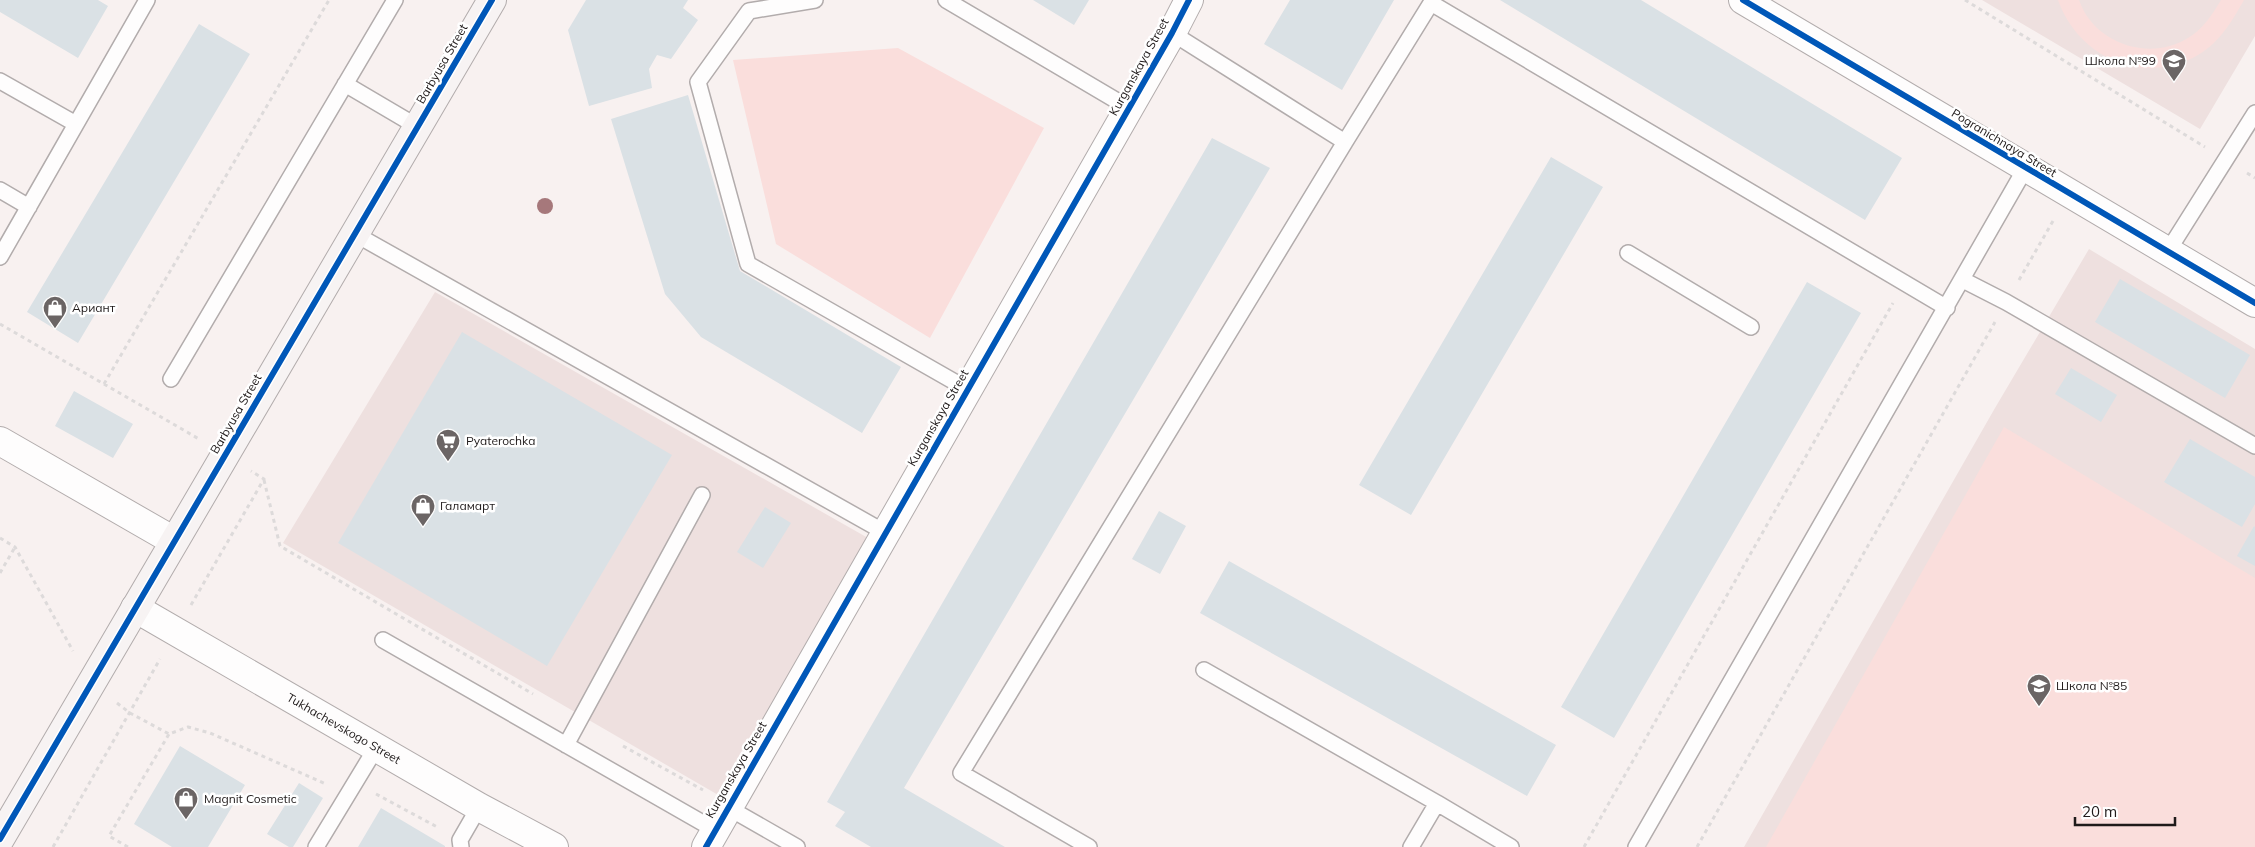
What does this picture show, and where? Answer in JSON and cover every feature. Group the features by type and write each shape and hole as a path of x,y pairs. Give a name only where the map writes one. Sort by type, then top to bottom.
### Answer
{"street":[{"name":"Barbyusa Street","path":"0,839 492,0"},
{"name":"Kurganskaya Street","path":"719,822 1172,33 1188,0"},
{"name":"Pogranichnaya Street","path":"1743,0 2255,304"},
{"path":"0,441 174,541"},
{"name":"Tukhachevskogo Street","path":"136,608 479,807 554,847"}],"lane":[{"path":"0,257 147,0"},
{"path":"171,379 395,0"},
{"path":"816,0 749,11 698,82 748,264 967,389"},
{"path":"946,0 1129,108"},
{"path":"1089,847 962,773 1431,2 1947,308"},
{"path":"1172,33 1345,142"},
{"path":"0,81 76,124"},
{"path":"345,84 418,126"},
{"path":"2168,251 2255,113"},
{"path":"1636,847 1947,308 2025,169"},
{"path":"0,190 29,207"},
{"path":"355,234 886,532"},
{"path":"1628,253 1751,326"},
{"path":"1963,280 2006,302 2255,446"},
{"path":"566,745 702,495"},
{"path":"382,640 566,745 719,822 796,847"},
{"path":"1204,670 1511,847"},
{"path":"316,847 376,748"},
{"path":"1411,847 1437,803"},
{"path":"461,844 479,807"}],"path":[{"path":"104,384 329,0"},
{"path":"1965,0 2255,178"},
{"path":"1697,847 2057,214"},
{"path":"1584,847 1904,283"},
{"path":"264,479 280,546 536,696"},
{"path":"0,538 15,547 92,683 130,713 169,734"},
{"path":"0,573 15,547"},
{"path":"128,847 109,836 169,734 188,727 210,733 322,783 338,787 356,783 461,844"},
{"path":"621,744 719,822"}],"shaded area":[{"name":"Школа №99","path":"1982,0 2255,0 2255,36 2200,129"},
{"path":"2058,0 2079,0 2086,15 2097,28 2110,38 2141,48 2157,48 2173,45 2188,38 2207,21 2221,0 2244,0 2225,31 2206,50 2177,64 2156,68 2135,67 2115,61 2097,51 2081,37 2068,20"},
{"path":"898,48 1044,128 930,338 776,244 733,60"},
{"name":"Школа №85","path":"2089,249 2255,349 2255,847 1744,847 1995,408"},
{"path":"435,292 868,538 720,796 283,543"},
{"name":"Школа №85","path":"2004,427 2255,578 2255,847 1766,847"}],"building":[{"path":"0,0 98,0 108,6 78,58 0,12"},
{"path":"586,0 688,0 683,8 698,20 671,59 657,55 649,69 652,88 589,106 568,30"},
{"path":"1033,0 1089,0 1074,25"},
{"path":"1290,0 1394,0 1342,90 1264,44"},
{"path":"1500,0 1641,0 1902,158 1865,220"},
{"path":"199,24 250,54 78,343 27,312"},
{"path":"688,95 740,271 901,367 862,433 701,337 665,294 611,119"},
{"path":"1212,138 1270,168 904,788 1005,847 871,847 835,826 845,812 827,802"},
{"path":"1551,157 1603,187 1411,515 1359,485"},
{"path":"2120,279 2250,355 2225,398 2095,322"},
{"path":"1807,282 1861,313 1614,738 1561,707"},
{"path":"462,332 672,455 547,666 338,543"},
{"path":"2071,368 2117,395 2101,422 2055,394"},
{"path":"74,391 133,424 113,458 55,426"},
{"path":"2190,439 2255,477 2255,504 2242,527 2164,482"},
{"path":"765,507 791,523 763,568 737,552"},
{"path":"1159,511 1186,526 1160,574 1132,559"},
{"path":"2255,527 2255,566 2237,556"},
{"path":"1229,561 1556,745 1527,796 1200,613"},
{"path":"180,746 245,785 208,847 172,847 134,824"},
{"path":"299,783 323,798 293,847 289,847 267,834"},
{"path":"381,808 445,846 445,847 358,847"}],"cycle path":[{"path":"0,839 492,0"},
{"path":"706,847 1172,33 1189,0"},
{"path":"1743,0 2255,303"}],"place":[{"name":"Школа №99","path":"2174,82"},
{"name":"Ариант","path":"55,329"},
{"name":"Pyaterochka","path":"448,462"},
{"name":"Галамарт","path":"423,527"},
{"name":"Школа №85","path":"2039,707"},
{"name":"Magnit Cosmetic","path":"186,820"}]}
